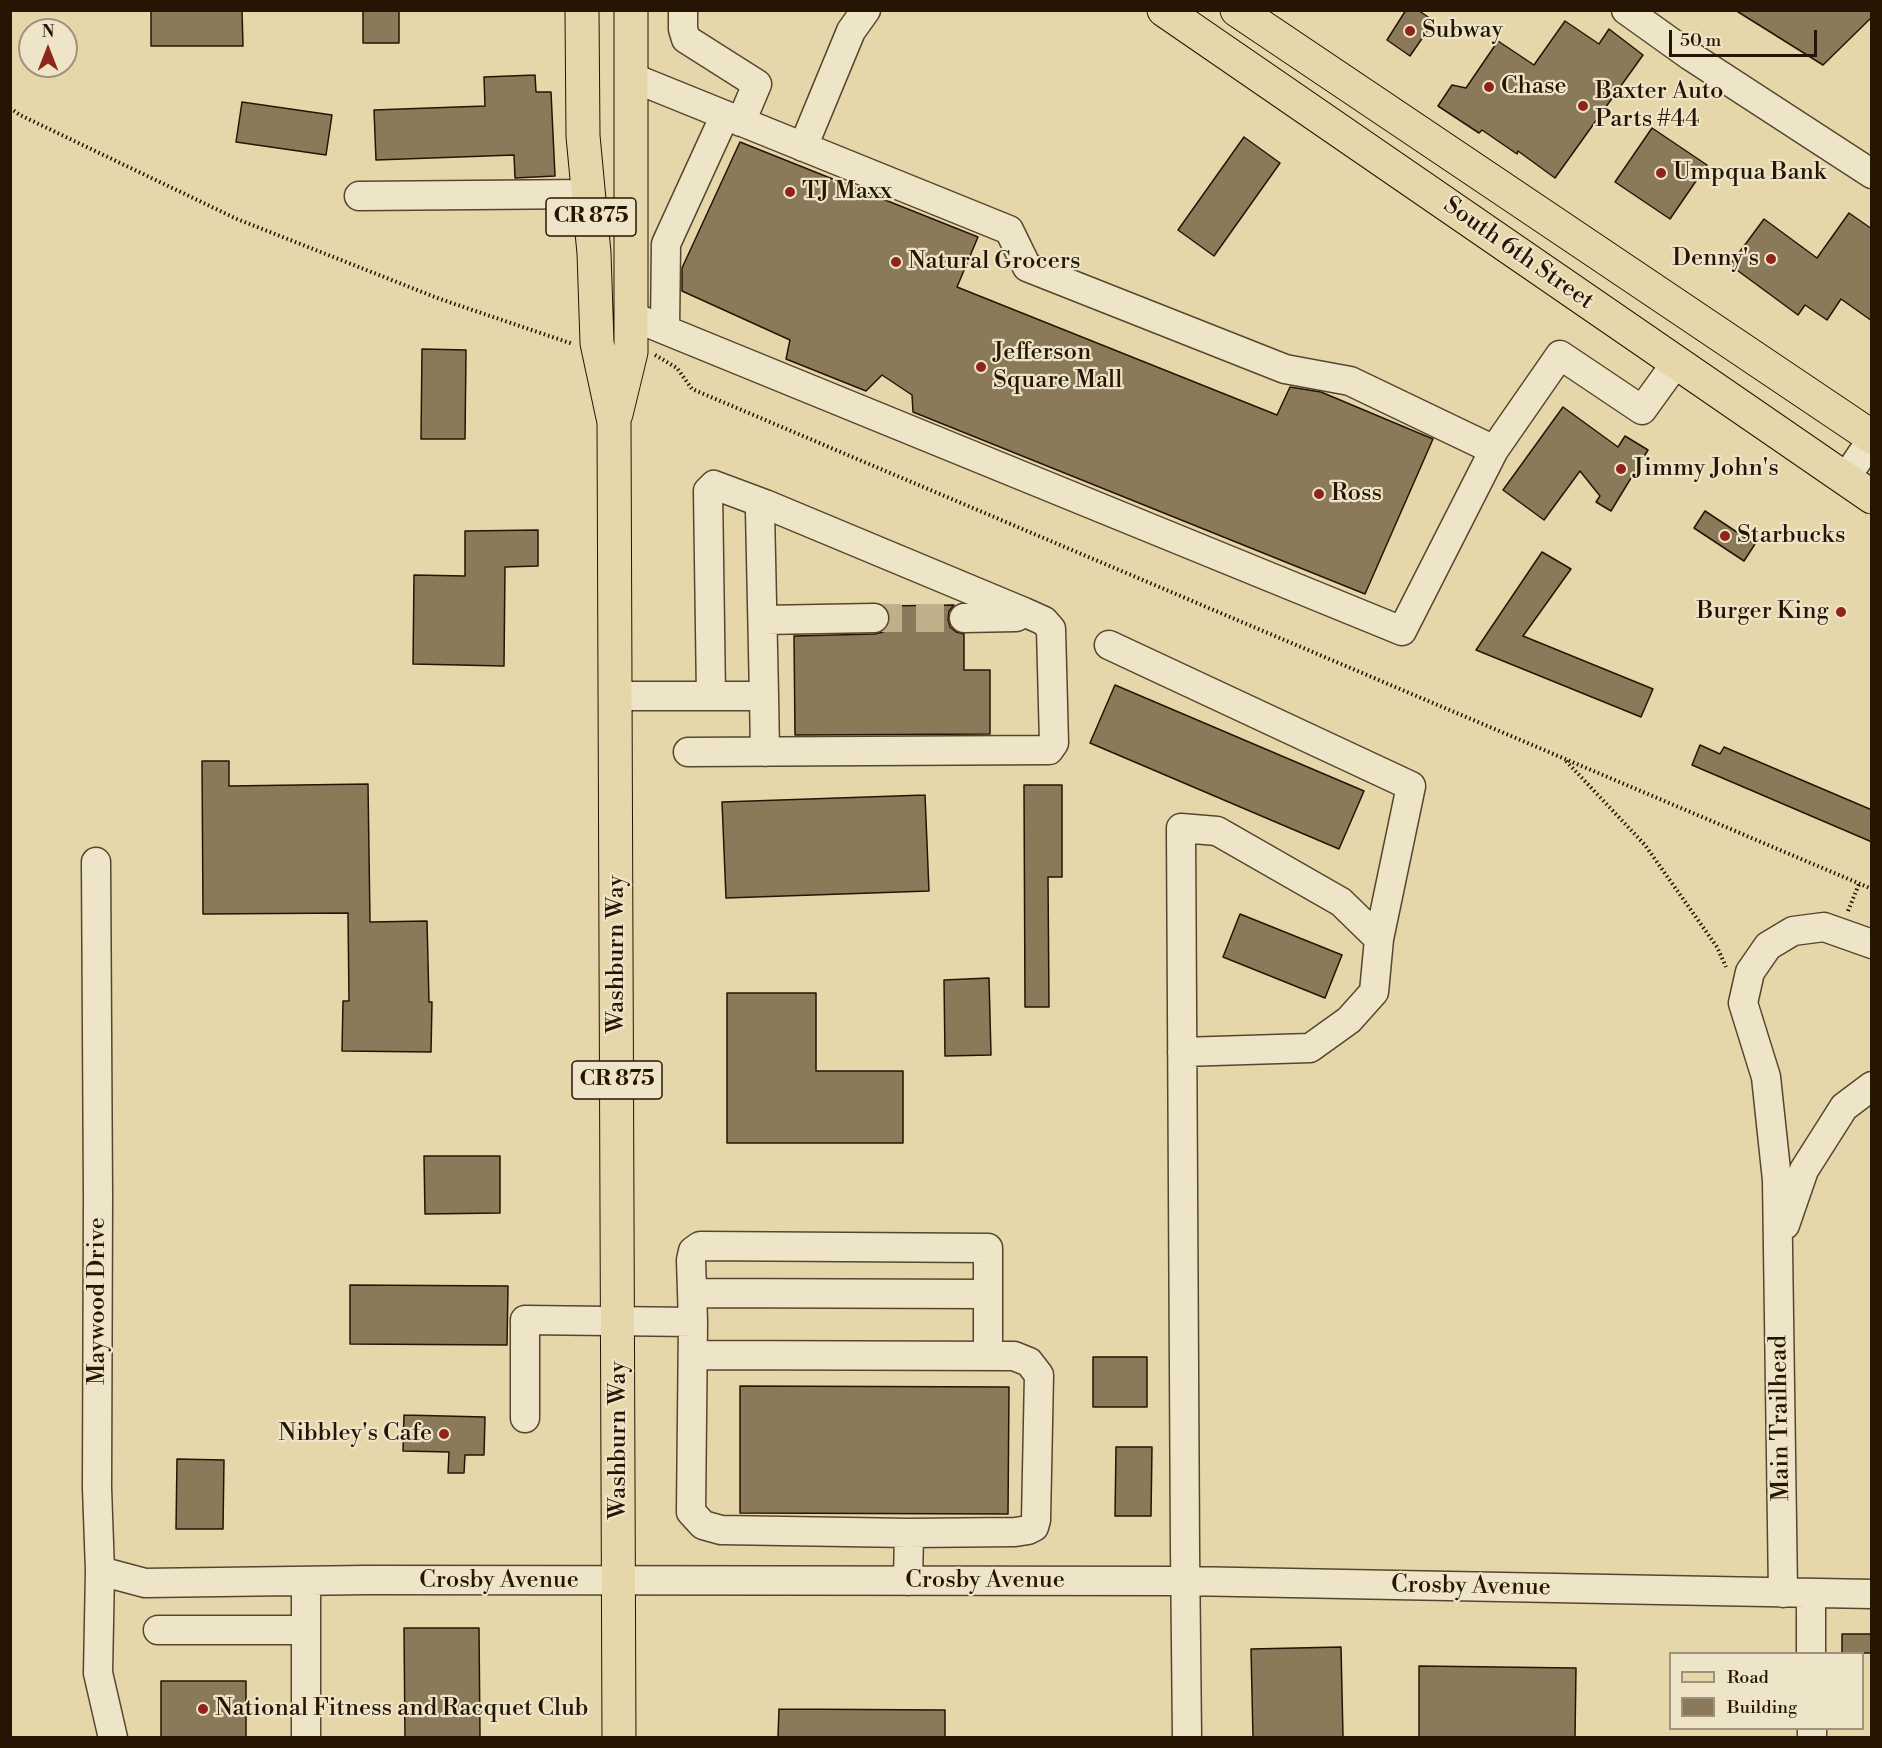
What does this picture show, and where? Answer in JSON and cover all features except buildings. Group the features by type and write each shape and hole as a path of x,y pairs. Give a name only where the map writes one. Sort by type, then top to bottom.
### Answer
{"main road":[{"name":"Washburn Way","path":"582,10 583,136 594,253 597,343 614,422 619,1737"},
{"path":"600,10 601,84 631,177"},
{"path":"613,10 613,59 619,73 631,77"},
{"name":"Washburn Way","path":"614,422 631,352 631,10"},
{"name":"South 6th Street","path":"1164,10 1872,497"},
{"name":"South 6th Street","path":"1237,10 1872,438"},
{"path":"588,194 600,193 609,198 614,237 631,316"}],"street":[{"path":"665,329 666,244 733,119 757,84 686,39 683,28 683,10"},
{"path":"803,147 851,31 866,10"},
{"path":"1626,10 1689,55 1872,174"},
{"path":"631,77 1009,230 1027,267 1285,369 1350,381 1494,450"},
{"path":"359,196 588,194"},
{"path":"631,316 1402,631 1494,450 1560,355 1642,410 1676,363"},
{"path":"1845,479 1872,438"},
{"path":"688,752 1048,750 1054,743 1052,629 1044,621 1024,612 714,485 708,490 711,696"},
{"path":"765,504 760,511 765,752"},
{"path":"964,618 1016,617 1024,612"},
{"path":"763,620 874,618"},
{"path":"1109,645 1411,786 1379,939 1374,992 1349,1020 1310,1048 1182,1052"},
{"path":"616,696 764,696"},
{"path":"1186,1737 1181,828 1217,831 1341,902 1379,939"},
{"name":"Maywood Drive","path":"96,862 97,1488 100,1571 98,1673 113,1737"},
{"name":"Main Trailhead","path":"1783,1593 1779,1244 1774,1145 1766,1077 1743,1004 1750,972 1767,946 1793,931 1824,927 1872,944"},
{"name":"Main Trailhead","path":"1779,1244 1804,1170 1811,1158 1844,1107 1872,1086"},
{"path":"1774,1145 1811,1158"},
{"path":"693,1355 988,1356 1014,1356 1029,1362 1040,1375 1036,1520 1034,1527 1028,1530 909,1533 721,1530 703,1525 691,1512 693,1322 691,1260 693,1251 700,1246 988,1248 988,1356"},
{"path":"692,1293 988,1294"},
{"path":"525,1418 525,1320 693,1322"},
{"path":"908,1581 909,1533"},
{"name":"Crosby Avenue","path":"100,1571 145,1583 1185,1581 1872,1594"},
{"path":"306,1581 306,1737"},
{"path":"1811,1594 1811,1652"},
{"path":"158,1630 306,1630"}],"path":[{"path":"10,108 20,115 237,219 440,299 572,345 582,339 597,343"},
{"path":"631,352 648,356 657,355 677,368 692,389 1872,890"},
{"path":"1563,759 1646,845 1717,947 1743,1004"}],"tunnel":[{"path":"874,618 964,618"}],"place":[{"name":"Subway","path":"1410,31"},
{"name":"Chase","path":"1489,87"},
{"name":"Baxter Auto Parts #44","path":"1583,106"},
{"name":"Umpqua Bank","path":"1661,173"},
{"name":"TJ Maxx","path":"790,192"},
{"name":"Denny's","path":"1771,259"},
{"name":"Natural Grocers","path":"896,262"},
{"name":"Jefferson Square Mall","path":"981,367"},
{"name":"Jimmy John's","path":"1621,469"},
{"name":"Ross","path":"1319,494"},
{"name":"Starbucks","path":"1725,536"},
{"name":"Burger King","path":"1841,612"},
{"name":"Nibbley's Cafe","path":"444,1434"},
{"name":"National Fitness and Racquet Club","path":"203,1709"}]}
